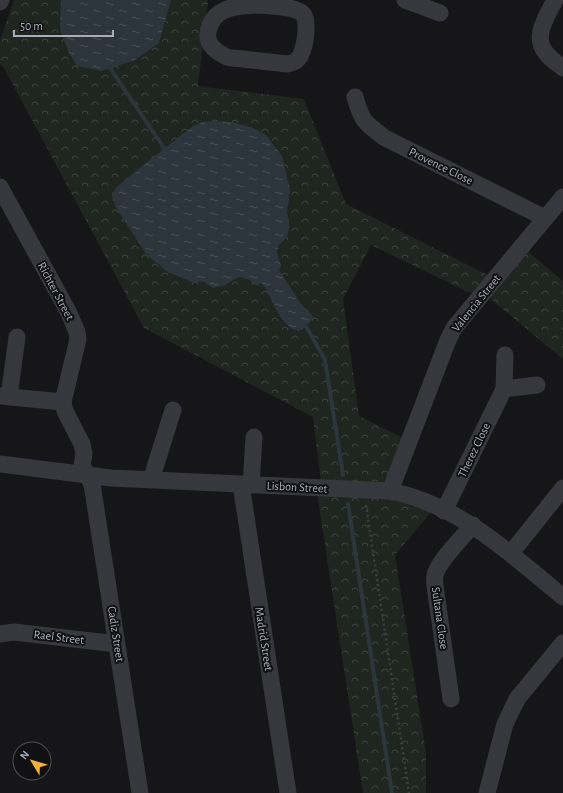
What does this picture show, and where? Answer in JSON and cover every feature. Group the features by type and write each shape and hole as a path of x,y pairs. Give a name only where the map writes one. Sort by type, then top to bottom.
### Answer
{"street":[{"path":"405,0 440,13"},
{"path":"555,0 541,28 540,42 546,54 563,68"},
{"path":"260,3 296,9 304,15 306,26 302,50 300,56 293,63 287,64 227,57 217,52 208,41 210,25 215,17 222,11 233,7 260,3"},
{"name":"Provence Close","path":"355,97 364,122 384,138 545,218"},
{"name":"Richter Street","path":"0,187 69,313 77,332 77,346 63,402"},
{"name":"Valencia Street","path":"390,491 450,334 545,218 561,203"},
{"path":"17,337 5,397 63,402 82,444 84,454 82,465 88,475"},
{"name":"Therez Close","path":"444,511 504,389 505,355"},
{"path":"504,389 537,385"},
{"path":"151,480 173,410"},
{"name":"Madrid Street","path":"254,436 246,485 288,793"},
{"name":"Lisbon Street","path":"0,464 111,478 390,491 415,497 473,525 511,553 563,597"},
{"name":"Cadiz Street","path":"88,475 92,484 140,793"},
{"path":"511,553 563,488"},
{"name":"Sultana Close","path":"451,699 435,577 437,568 473,525"},
{"name":"Rael Street","path":"0,634 14,632 117,644"},
{"path":"487,793 505,724 512,707 563,643"}],"path":[{"path":"364,490 409,793"}],"green space":[{"path":"14,0 208,0 198,86 304,99 346,204 490,276 474,295 371,245 343,299 359,416 405,439 385,482 379,484 321,482 313,417 144,328 4,68 0,64 0,40"},
{"path":"526,250 563,281 563,359 487,296"},
{"path":"317,493 390,497 432,511 395,555 426,753 426,793 363,793"}],"water":[{"path":"61,0 171,0 159,43 135,60 101,71 77,66 69,53 60,29"},
{"path":"202,122 230,122 251,127 266,135 282,156 290,189 287,213 289,228 287,237 278,246 277,252 281,266 279,270 301,304 313,318 299,331 288,326 283,320 265,287 261,283 257,285 253,284 250,280 239,277 223,286 213,288 204,282 192,282 168,272 146,254 115,206 112,196 116,188 126,179 193,126"}],"waterway":[{"path":"110,68 164,148"},
{"path":"306,326 325,360 343,475"},
{"path":"348,504 392,793"}]}
